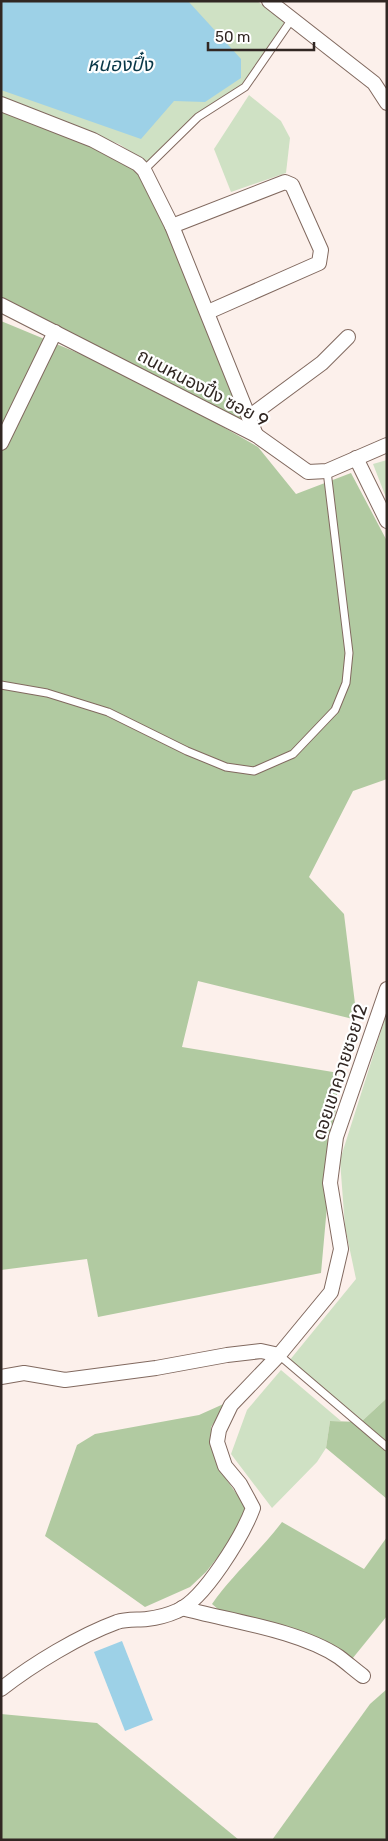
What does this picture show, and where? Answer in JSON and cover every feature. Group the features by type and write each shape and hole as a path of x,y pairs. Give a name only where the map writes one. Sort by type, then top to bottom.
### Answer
{"street":[{"path":"269,1 374,83 387,103"},
{"path":"1,104 93,140 138,164 144,170 172,226 256,435"},
{"path":"172,226 285,182 292,185 321,250 319,263 208,312"},
{"name":"ถนนหนองปึ๋ง ซอย 9","path":"1,305 256,435 308,472 326,471"},
{"path":"1,444 55,332"},
{"path":"249,417 322,363 348,337"},
{"path":"326,471 387,445"},
{"path":"356,458 387,521"},
{"name":"ดอยเขาควายซอย12","path":"182,1608 196,1596 214,1574 245,1528 253,1508 240,1484 225,1466 217,1442 219,1430 231,1405 279,1355 331,1292 341,1249 330,1183 336,1137 387,989"},
{"path":"1,1377 24,1373 65,1380 156,1368 228,1354 261,1351 279,1355"},
{"path":"1,1689 50,1657 89,1635 119,1622 150,1619 182,1608 276,1631 308,1642 338,1656 362,1676"}],"lane":[{"path":"144,170 198,117 245,87 292,19"},
{"path":"1,684 47,693 108,712 187,751 226,767 254,771 293,754 335,710 346,683 348,653 326,471"},
{"path":"279,1355 387,1447"}],"green space":[{"name":"หนองปึ๋ง","path":"1,1 257,1 289,25 245,87 198,117 151,165 119,144 1,102"},
{"path":"249,95 281,121 290,138 286,173 231,192 214,149"},
{"path":"1,103 144,170 256,435 1,305"},
{"path":"1,321 95,360 188,407 258,447 296,494 351,473 387,541 387,779 353,791 309,877 344,914 357,1020 198,981 182,1047 339,1073 321,1273 98,1317 87,1259 1,1270"},
{"path":"387,460 387,500 373,464"},
{"path":"387,1012 387,1398 361,1422 289,1361 356,1279 345,1227 340,1160"},
{"path":"281,1370 341,1421 330,1421 326,1448 317,1462 272,1508 231,1454 247,1410"},
{"path":"387,1398 387,1499 326,1448 330,1421 361,1422"},
{"path":"228,1402 211,1427 212,1450 224,1476 245,1506 244,1524 206,1572 190,1587 145,1607 45,1536 77,1445 95,1434 199,1415"},
{"path":"282,1522 364,1569 387,1537 387,1616 348,1664 226,1616 212,1604"},
{"path":"387,1689 387,1840 272,1840 370,1704"},
{"path":"1,1714 97,1723 239,1840 1,1840"}],"water":[{"name":"หนองปึ๋ง","path":"1,1 188,1 241,59 241,78 205,102 174,101 141,139 1,90"},
{"path":"122,1641 153,1720 125,1731 94,1652"}]}
